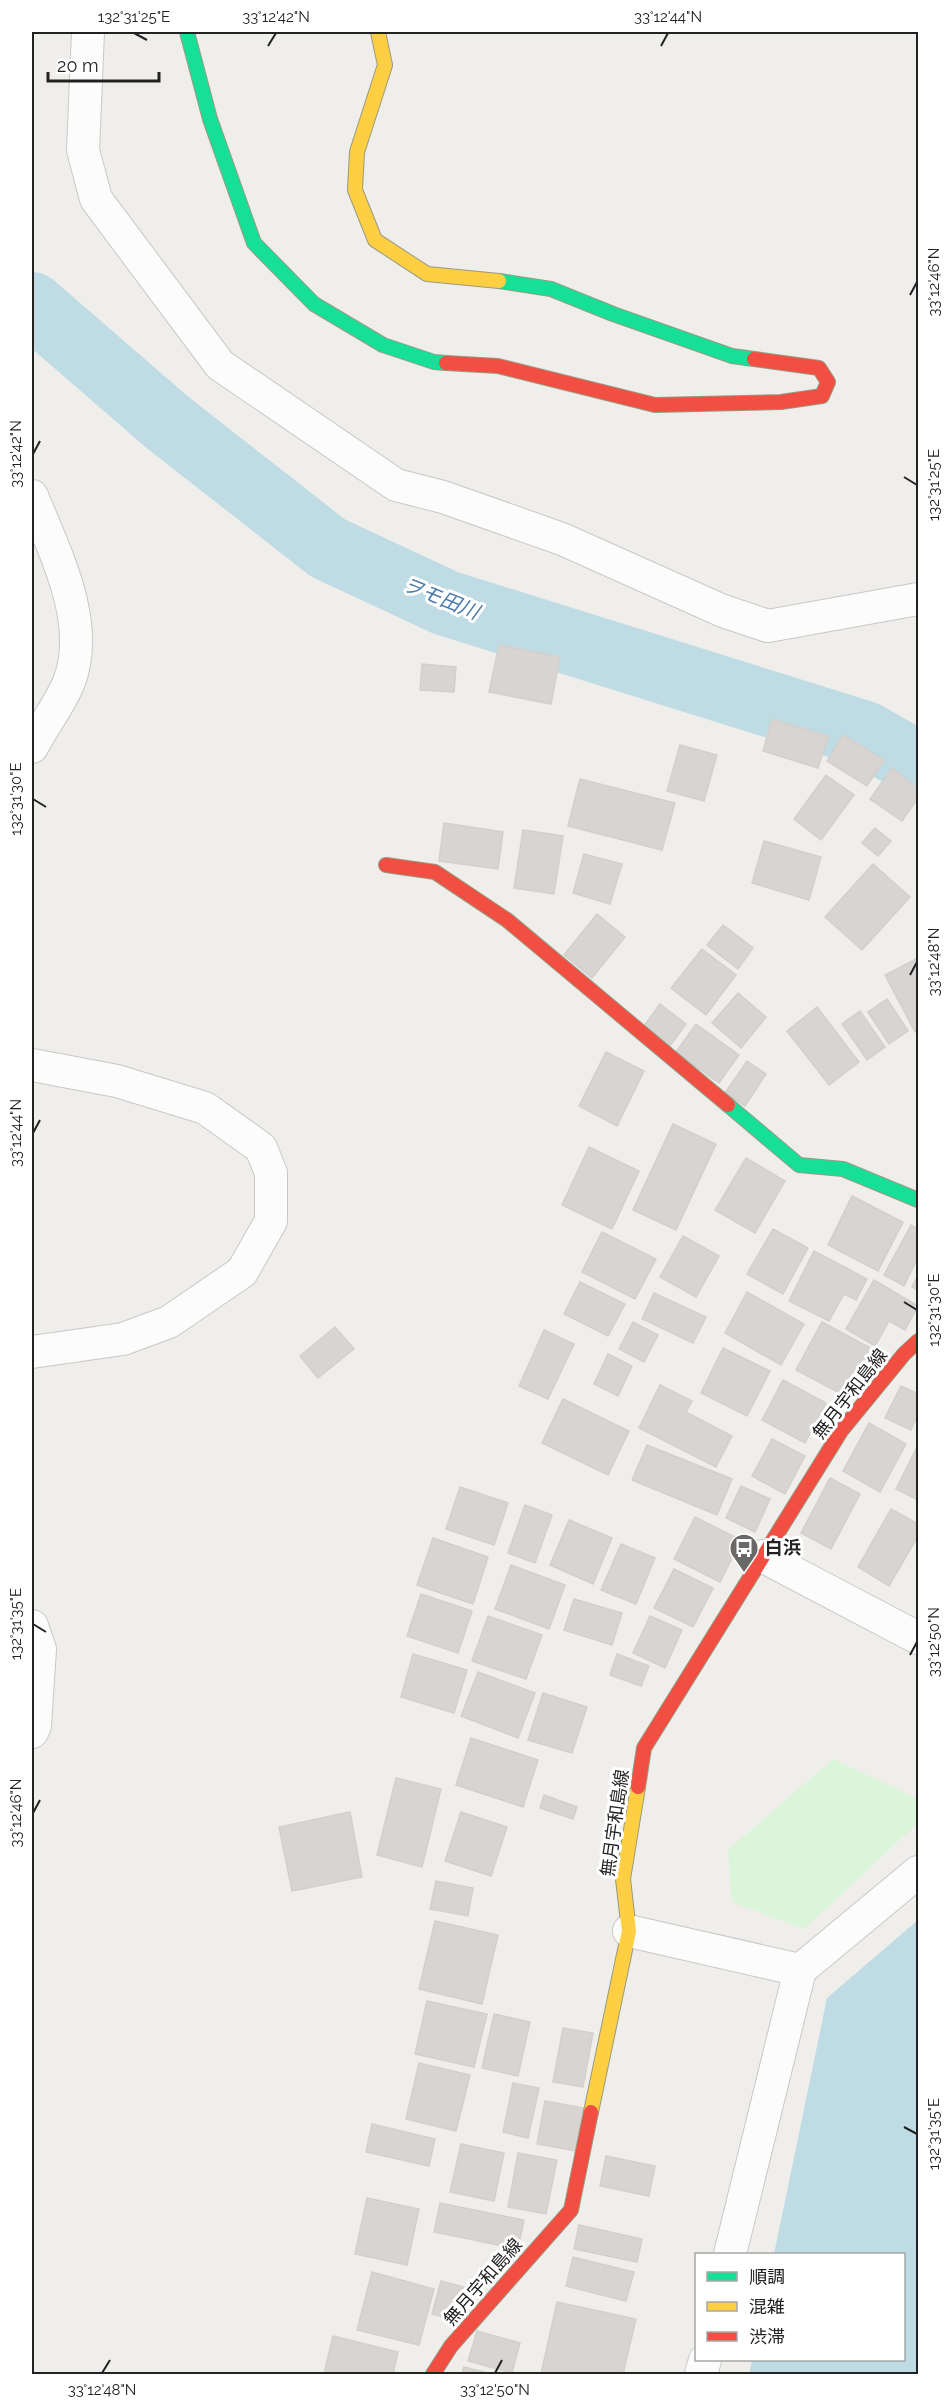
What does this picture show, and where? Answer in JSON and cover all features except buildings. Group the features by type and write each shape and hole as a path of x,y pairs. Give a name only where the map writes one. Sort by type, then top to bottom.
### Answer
{"street":[{"path":"88,32 83,150 96,199 220,364 396,485 443,497 562,539 723,611 768,626 918,599"},
{"path":"187,32 210,119 254,243 314,304 383,345 434,362 498,366 655,405 781,402 822,396 828,382 819,368 732,356 613,314 551,289 474,277 427,274 375,240 355,190 357,152 385,65 378,32"},
{"path":"32,496 68,587 77,648 69,682 32,747"},
{"path":"386,865 435,872 507,920 800,1165 843,1169 918,1200"},
{"path":"32,1065 117,1081 205,1108 261,1148 270,1173 271,1221 242,1272 169,1322 123,1339 32,1352"},
{"name":"無月宇和島線","path":"433,2374 451,2346 571,2210 629,1931 623,1879 644,1748 840,1431 904,1354 918,1341"},
{"path":"762,1556 918,1638"},
{"path":"32,1626 40,1649 35,1726 32,1732"},
{"path":"730,2253 800,1970 918,1872"},
{"path":"629,1931 800,1970"}],"green space":[{"path":"833,1759 918,1799 918,1823 804,1929 732,1902 728,1850"}],"water":[{"path":"918,1920 918,2374 749,2374 752,2361 905,2361 905,2253 774,2253 827,1998"}],"waterway":[{"name":"ヲモ田川","path":"32,305 167,422 328,548 446,603 865,734 918,764"}],"traffic: fast":[{"path":"187,32 210,119 254,243 314,304 383,345 434,362 446,363"},
{"path":"499,281 551,289 613,314 732,356 754,359"},
{"path":"728,1105 799,1165 843,1169 918,1200"}],"traffic: slow":[{"path":"378,32 385,65 357,152 355,190 375,240 427,274 499,281"},
{"path":"591,2112 629,1931 623,1879 638,1787"}],"traffic: jam":[{"path":"446,363 498,366 655,405 781,402 822,396 828,382 819,368 754,359"},
{"path":"386,865 435,872 507,920 728,1105"},
{"path":"638,1787 644,1748 841,1431 904,1354 918,1341"},
{"path":"433,2374 451,2346 571,2210 591,2112"}],"place":[{"name":"白浜","path":"744,1574"}]}
